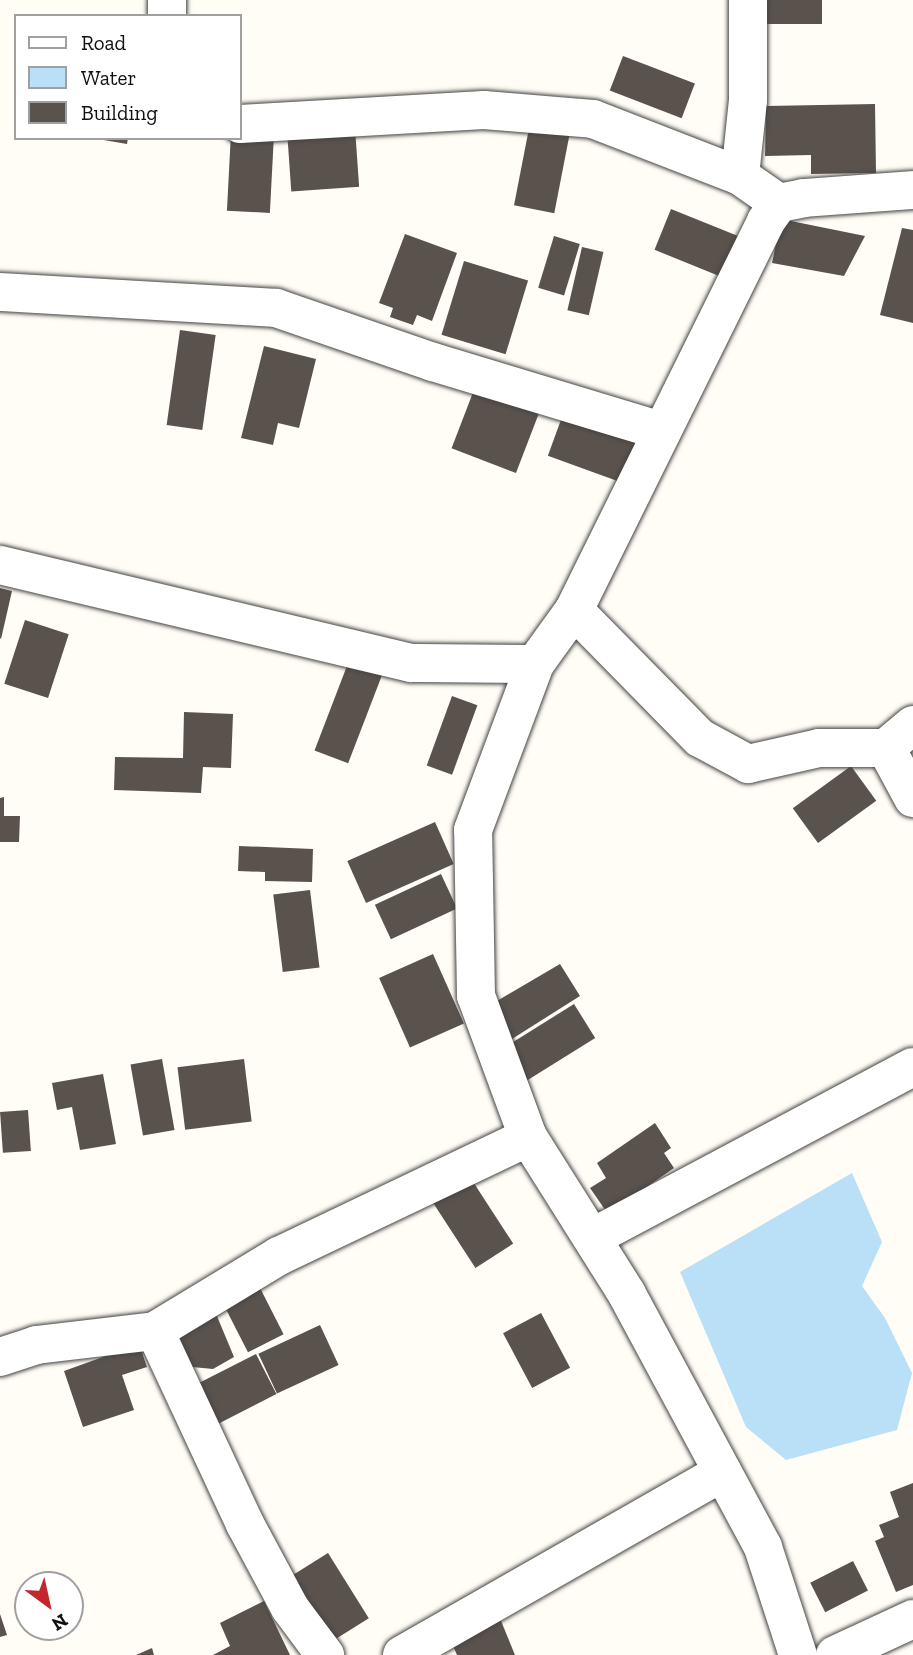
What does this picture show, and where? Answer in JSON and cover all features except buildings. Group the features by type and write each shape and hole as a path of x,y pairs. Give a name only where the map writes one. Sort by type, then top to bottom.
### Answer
{"street":[{"path":"740,176 748,100 748,0"},
{"path":"242,124 484,110 593,119 740,176 779,204 895,188 913,190"},
{"path":"779,204 766,221 574,610 536,664 473,830 476,996 528,1137 593,1237 763,1547 798,1655"},
{"path":"0,292 276,308 433,362 662,431"},
{"path":"0,565 411,663 536,664"},
{"path":"574,610 700,738 748,764 819,748 900,736 913,798"},
{"path":"593,1237 913,1067"},
{"path":"0,1357 36,1345 155,1331 279,1256 528,1137"},
{"path":"155,1331 251,1536 290,1608 325,1655"},
{"path":"402,1655 723,1472"},
{"path":"835,1655 913,1619"}],"water":[{"path":"852,1173 882,1242 862,1286 885,1318 912,1373 897,1430 786,1460 746,1427 680,1272"}]}
